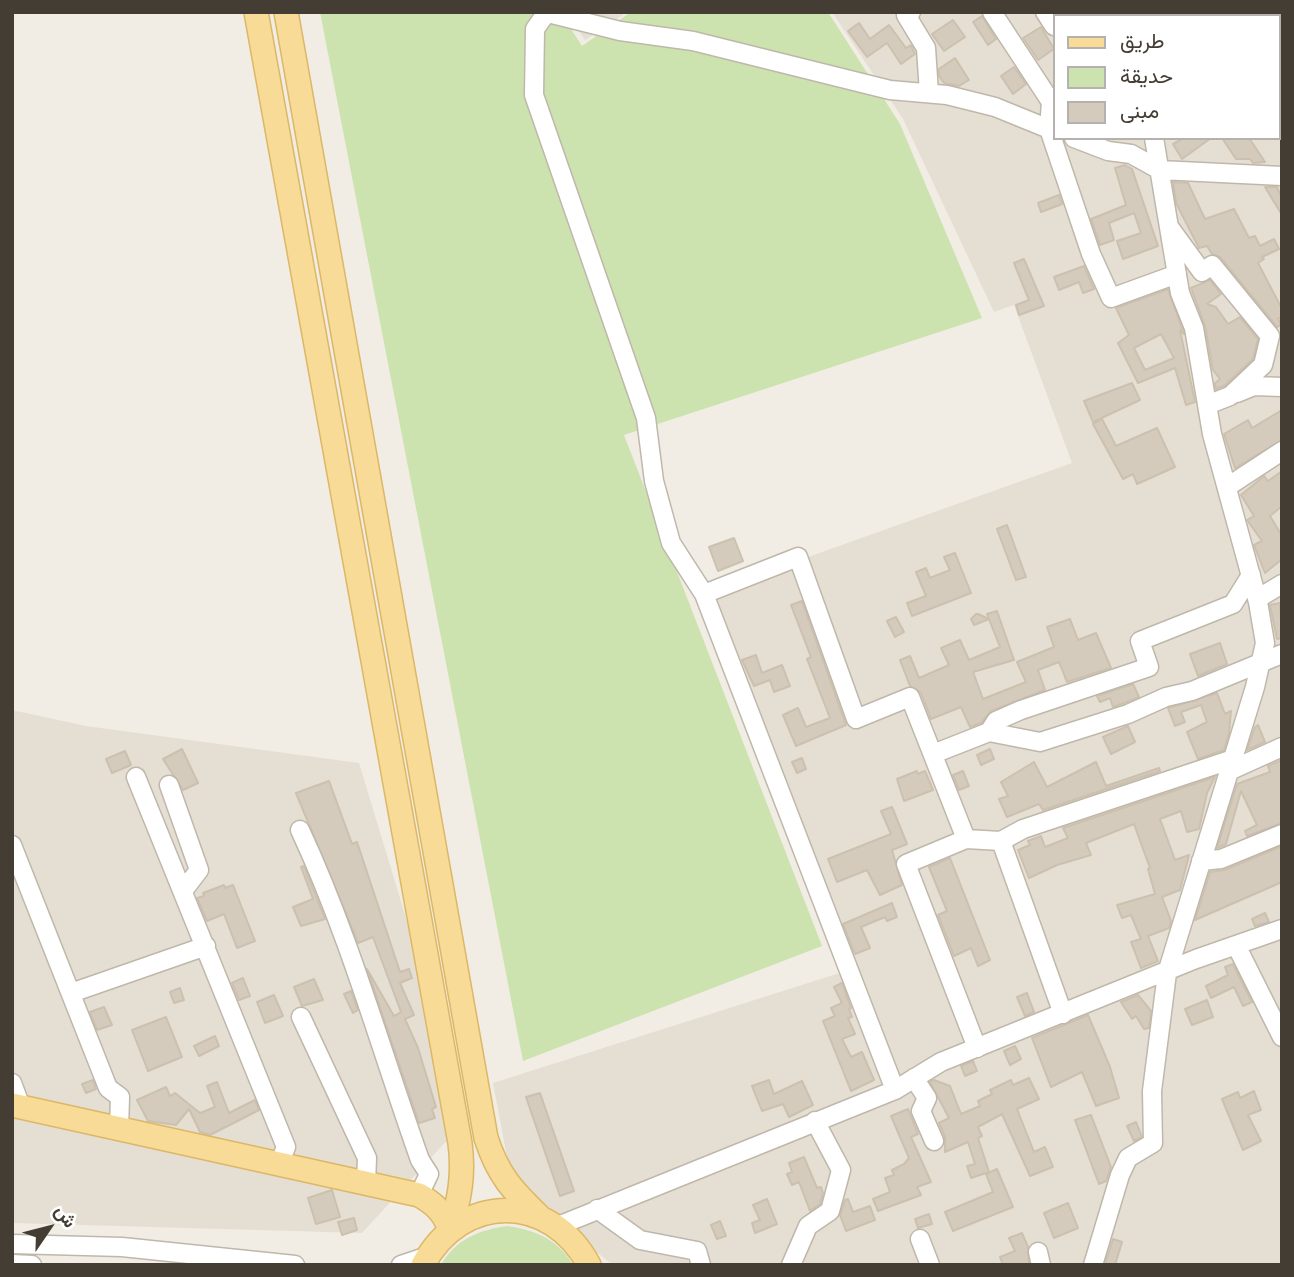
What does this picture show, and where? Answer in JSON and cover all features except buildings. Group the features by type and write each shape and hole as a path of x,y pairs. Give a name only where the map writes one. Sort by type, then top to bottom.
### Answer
{"main road":[{"path":"256,12 460,1143 462,1184 450,1229 426,1260"},
{"path":"286,12 486,1139 496,1168 514,1192 579,1244 592,1265"},
{"path":"17,1106 419,1195 433,1203 444,1215 450,1229"},
{"path":"450,1229 478,1214 509,1210 549,1221"}],"street":[{"path":"911,12 906,15 926,48 929,93"},
{"path":"895,1090 705,594 671,542 654,481 646,418 534,95 536,29 548,13 620,31 693,41 890,90 929,93 995,107 1051,130 1051,102 992,12"},
{"path":"1054,140 1091,254 1111,298 1177,274"},
{"path":"1080,140 1142,160 1160,170 1282,176"},
{"path":"1129,140 1142,160"},
{"path":"1093,1265 1120,1175 1128,1158 1153,1143 1152,1091 1167,973 1231,765 1265,643 1257,599 1207,405 1194,328 1180,293 1154,140"},
{"path":"1168,225 1202,272 1212,265 1270,337 1262,365 1230,396"},
{"path":"1207,405 1254,386 1282,387"},
{"path":"1227,487 1282,451"},
{"path":"705,594 798,557 856,719 910,697 966,839"},
{"path":"989,732 996,721 1021,710 1149,667 1140,641 1233,604 1251,575"},
{"path":"1257,599 1282,584"},
{"path":"933,754 989,732 1040,742 1128,714 1166,697 1192,691 1282,654"},
{"path":"977,1048 906,864 966,839 1001,841 1023,829 1282,747"},
{"path":"136,778 286,1147 279,1164"},
{"path":"169,785 200,870 183,891"},
{"path":"300,830 324,883 420,1160 429,1174 419,1195"},
{"path":"1202,861 1221,859 1282,834"},
{"path":"1001,841 1063,1014"},
{"path":"12,845 108,1088 120,1097 119,1129"},
{"path":"549,1221 597,1209 895,1090 941,1062 1282,929"},
{"path":"1236,945 1282,1037"},
{"path":"71,993 206,946"},
{"path":"302,1017 368,1158 366,1183"},
{"path":"914,1078 927,1098 921,1111 934,1141"},
{"path":"12,1083 17,1106"},
{"path":"791,1265 808,1226 830,1211 841,1170 815,1121"},
{"path":"597,1209 640,1240 697,1251 701,1265"},
{"path":"920,1239 930,1265"},
{"path":"12,1244 121,1247 295,1265"},
{"path":"401,1265 426,1260"},
{"path":"12,1264 32,1265"}],"shaded area":[{"path":"566,12 621,12 623,15 585,40"},
{"path":"832,12 1282,12 1280,28 1280,14 1052,14 1052,140 1280,140 1280,74 1282,77 1282,1265 613,1265 575,1235 510,1173 493,1083 849,970 704,594 1072,463 1014,305 994,312 903,119"},
{"path":"12,710 86,726 359,763 427,987 452,1135 362,1233 12,1223"}],"green space":[{"path":"320,12 560,12 582,46 631,12 828,12 900,124 982,318 624,435 822,946 523,1061"},
{"path":"507,1226 545,1237 560,1248 573,1265 441,1265 454,1248 469,1237"}]}
